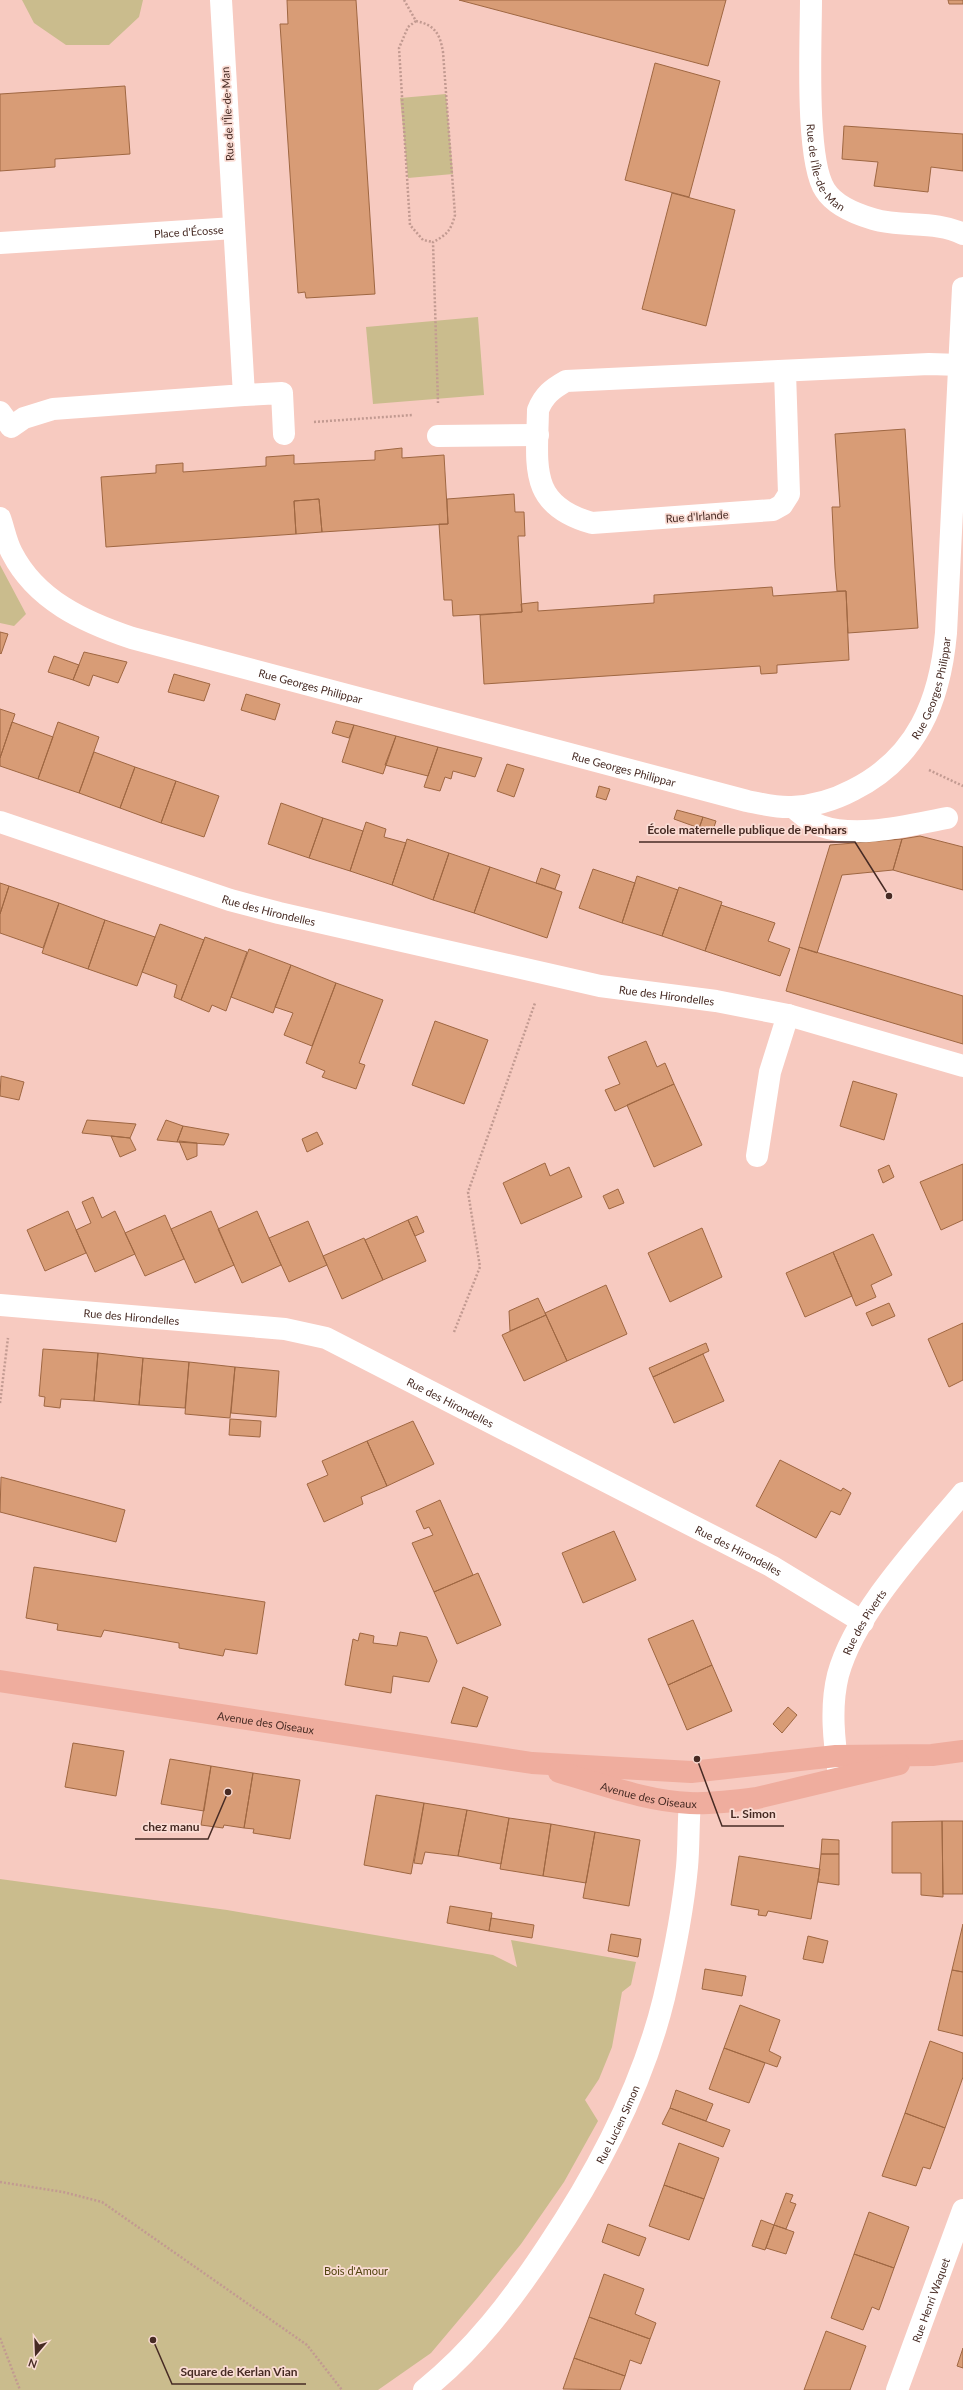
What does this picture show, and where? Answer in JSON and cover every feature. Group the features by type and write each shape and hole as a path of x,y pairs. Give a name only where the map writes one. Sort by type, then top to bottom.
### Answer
{"main road":[{"name":"Avenue des Oiseaux","path":"0,1681 532,1763 691,1772 836,1756 932,1755 963,1752"},
{"name":"Avenue des Oiseaux","path":"532,1763 628,1793 690,1803 734,1802 757,1798 840,1780 932,1755"}],"street":[{"name":"Rue de l'Île-de-Man","path":"221,0 234,228"},
{"name":"Rue de l'Île-de-Man","path":"811,0 812,119 817,164 825,191 841,205 875,220 943,228 963,234"},
{"name":"Place d'Écosse","path":"0,243 234,228 244,395"},
{"path":"960,365 963,288"},
{"name":"Rue d'Irlande","path":"785,372 789,494 782,505 773,510 592,523 568,515 555,506 546,495 540,483 538,410 542,400 550,390 566,380 785,372 929,364 960,365"},
{"name":"Rue Georges Philippar","path":"0,518 12,553 34,585 61,606 95,626 132,638 747,800 778,807 793,807 830,801 876,777 901,756 924,720 943,662 946,633 960,365"},
{"path":"4,427 24,418 53,409 282,393 284,429"},
{"path":"438,436 538,435"},
{"path":"793,807 821,826 839,830 884,830 947,818"},
{"name":"Rue des Hirondelles","path":"0,822 230,900 279,913 600,986 716,1001 788,1014 963,1066"},
{"path":"757,1156 770,1072 788,1014"},
{"name":"Rue des Hirondelles","path":"0,1305 284,1329 326,1338 771,1566 863,1622"},
{"name":"Rue des Piverts","path":"840,1780 836,1756 834,1711 838,1676 847,1652 863,1622 902,1566 963,1492"},
{"name":"Rue Lucien Simon","path":"424,2390 462,2357 521,2286 578,2200 615,2132 653,2036 664,1998 683,1900 690,1803"},
{"name":"Rue Henri Waquet","path":"897,2390 963,2210"}],"path":[{"path":"404,0 416,21 432,27 440,35 447,91 455,215 452,228 445,236 433,242 423,240 410,225 399,48 408,27 416,21"},
{"path":"433,242 438,436"},
{"path":"284,429 438,414"},
{"path":"901,756 963,786"},
{"path":"454,1332 480,1267 468,1192 545,974"},
{"path":"0,1403 9,1331"},
{"path":"0,2182 63,2192 102,2202 308,2345 320,2358 342,2390"},
{"path":"0,2338 20,2390"}],"green space":[{"path":"22,0 143,0 139,17 109,45 66,45 34,23"},
{"path":"446,94 453,174 408,178 400,98"},
{"path":"478,317 484,395 373,404 366,327"},
{"path":"0,565 26,614 14,626 0,623"},
{"name":"Bois d'Amour","path":"0,1879 227,1910 493,1955 517,1967 511,1940 636,1962 631,1985 622,1992 612,2047 599,2079 585,2100 598,2121 564,2182 521,2244 479,2296 431,2353 378,2390 0,2390"}],"building":[{"path":"287,0 356,0 375,294 306,298 305,292 298,293 280,24 288,24"},
{"path":"459,0 726,0 708,66"},
{"path":"948,0 963,0 963,4 949,4"},
{"path":"655,63 720,81 689,197 625,180"},
{"path":"125,86 130,154 55,159 55,167 0,171 0,94"},
{"path":"844,126 963,134 963,171 931,167 928,192 874,186 878,162 842,159"},
{"path":"672,193 735,210 706,326 642,309"},
{"path":"905,429 918,628 848,633 846,591 837,591 835,568 832,507 840,507 835,434"},
{"path":"402,448 402,458 444,455 448,524 322,532 319,499 294,501 296,534 106,547 101,477 156,473 156,465 183,463 183,472 266,466 266,457 294,455 294,464 375,460 375,451"},
{"path":"514,494 515,512 524,512 525,536 518,536 522,612 453,616 452,600 444,600 439,524 448,524 447,499"},
{"path":"319,499 322,532 296,534 294,501"},
{"path":"772,587 773,596 846,591 849,660 777,665 777,673 761,674 760,666 484,684 480,615 522,612 521,604 538,602 538,611 654,603 654,595"},
{"path":"0,632 8,634 1,654 0,653"},
{"path":"84,652 127,662 118,683 93,675 89,686 73,680"},
{"path":"54,656 79,665 73,680 48,672"},
{"path":"174,674 210,684 204,701 168,692"},
{"path":"246,694 280,704 275,720 241,710"},
{"path":"0,709 15,714 0,758"},
{"path":"336,721 354,725 349,738 332,733"},
{"path":"12,722 53,737 38,779 0,766 0,758"},
{"path":"58,722 99,737 79,793 38,779"},
{"path":"354,725 396,736 383,774 342,762"},
{"path":"396,736 438,747 428,776 385,765"},
{"path":"438,747 482,758 475,777 453,771 451,779 445,777 440,791 424,787"},
{"path":"94,752 135,767 120,808 79,793"},
{"path":"507,764 524,769 514,797 497,791"},
{"path":"135,767 176,781 161,823 120,808"},
{"path":"176,781 219,796 204,837 161,823"},
{"path":"599,786 610,789 606,800 596,797"},
{"path":"281,803 323,818 309,858 268,844"},
{"path":"677,810 703,817 699,828 674,819"},
{"path":"703,817 716,821 712,833 699,829"},
{"path":"323,818 363,831 350,871 309,858"},
{"path":"366,822 386,829 384,837 406,843 392,885 350,871"},
{"path":"920,836 963,847 963,890 893,870 902,839"},
{"path":"407,839 449,853 433,900 392,885"},
{"path":"902,839 893,870 842,875 817,953 799,947 830,845"},
{"path":"449,853 490,867 474,913 433,900"},
{"path":"490,867 562,892 547,938 474,913"},
{"path":"541,868 560,875 555,889 536,883"},
{"path":"593,869 635,883 622,923 579,908"},
{"path":"637,876 678,890 662,936 622,923"},
{"path":"0,883 9,886 0,914"},
{"path":"9,886 59,903 43,948 0,933 0,914"},
{"path":"679,887 722,902 705,951 662,936"},
{"path":"59,903 105,920 88,969 42,953"},
{"path":"721,905 775,923 768,941 790,949 780,976 705,951"},
{"path":"105,920 155,937 137,986 88,969"},
{"path":"160,924 204,940 181,1000 174,997 177,985 142,972"},
{"path":"205,937 247,952 226,1011 212,1005 209,1012 181,1000"},
{"path":"799,947 963,996 963,1044 786,991"},
{"path":"249,949 291,965 273,1013 231,997"},
{"path":"291,965 336,983 312,1046 284,1035 293,1013 275,1007"},
{"path":"336,983 383,1000 359,1063 365,1065 356,1089 322,1077 325,1071 306,1063"},
{"path":"435,1021 488,1040 464,1104 412,1085"},
{"path":"646,1041 657,1067 665,1063 674,1084 615,1111 605,1090 620,1084 608,1057"},
{"path":"1,1076 24,1082 19,1100 0,1096"},
{"path":"853,1081 897,1094 884,1140 840,1126"},
{"path":"674,1084 702,1145 654,1167 627,1105"},
{"path":"87,1120 136,1124 130,1138 82,1133"},
{"path":"166,1120 183,1126 177,1142 157,1140"},
{"path":"183,1126 229,1134 224,1145 177,1142"},
{"path":"317,1132 323,1144 307,1152 302,1139"},
{"path":"111,1136 130,1138 136,1150 120,1157"},
{"path":"179,1141 197,1143 197,1156 187,1160"},
{"path":"545,1163 550,1176 569,1167 582,1197 521,1224 503,1183"},
{"path":"963,1164 963,1220 941,1230 920,1182"},
{"path":"889,1165 894,1177 883,1183 878,1170"},
{"path":"618,1189 624,1203 609,1209 603,1196"},
{"path":"93,1197 102,1218 115,1211 135,1254 95,1272 76,1230 91,1223 82,1202"},
{"path":"68,1211 86,1253 45,1271 27,1230"},
{"path":"211,1211 234,1265 195,1283 171,1229"},
{"path":"257,1211 281,1265 242,1283 218,1229"},
{"path":"165,1215 184,1259 145,1276 125,1233"},
{"path":"417,1216 424,1232 415,1236 408,1220"},
{"path":"408,1220 426,1261 383,1280 365,1240"},
{"path":"308,1221 327,1265 289,1282 269,1238"},
{"path":"702,1228 722,1277 670,1302 648,1253"},
{"path":"873,1234 892,1275 871,1285 876,1297 856,1306 833,1252"},
{"path":"364,1238 383,1280 342,1299 323,1256"},
{"path":"833,1252 852,1296 805,1317 786,1273"},
{"path":"606,1285 627,1334 567,1361 545,1313"},
{"path":"538,1298 546,1315 510,1331 509,1311"},
{"path":"889,1303 895,1316 872,1326 866,1313"},
{"path":"546,1315 567,1361 524,1381 502,1335"},
{"path":"963,1323 963,1380 949,1387 928,1339"},
{"path":"706,1343 709,1351 653,1377 649,1368"},
{"path":"43,1349 98,1353 94,1401 61,1399 60,1408 44,1406 45,1397 39,1396"},
{"path":"98,1353 143,1358 139,1405 94,1401"},
{"path":"703,1354 724,1401 674,1423 653,1377"},
{"path":"143,1358 189,1362 185,1408 139,1405"},
{"path":"189,1362 235,1367 230,1418 185,1414"},
{"path":"235,1367 279,1371 276,1417 231,1413"},
{"path":"230,1419 261,1421 260,1437 229,1435"},
{"path":"413,1421 434,1464 387,1486 367,1441"},
{"path":"367,1441 387,1486 361,1497 363,1504 324,1522 307,1484 328,1475 322,1461"},
{"path":"780,1460 841,1491 843,1488 851,1493 840,1515 831,1511 816,1538 756,1506"},
{"path":"1,1477 125,1510 116,1542 0,1512"},
{"path":"440,1500 473,1575 434,1592 412,1543 433,1535 429,1527 424,1529 416,1511"},
{"path":"614,1531 636,1580 583,1603 562,1553"},
{"path":"34,1567 265,1602 257,1654 225,1649 223,1656 179,1648 179,1643 104,1630 101,1637 57,1630 58,1624 26,1618"},
{"path":"478,1573 501,1625 457,1644 434,1592"},
{"path":"693,1620 712,1665 668,1685 648,1639"},
{"path":"400,1632 427,1637 437,1661 429,1682 393,1676 391,1693 345,1685 353,1639 358,1641 360,1633 374,1636 373,1643 397,1646"},
{"path":"712,1665 732,1711 687,1730 668,1685"},
{"path":"463,1687 488,1697 477,1727 451,1723"},
{"path":"788,1707 797,1715 782,1733 773,1724"},
{"path":"73,1743 124,1751 116,1796 65,1787"},
{"path":"170,1759 211,1766 204,1811 161,1804"},
{"path":"211,1766 253,1773 244,1828 224,1825 223,1828 201,1825"},
{"path":"253,1773 300,1780 290,1839 253,1833 254,1829 244,1828"},
{"path":"376,1795 424,1803 411,1874 364,1865"},
{"path":"424,1803 467,1810 458,1856 425,1852 422,1864 414,1863"},
{"path":"467,1810 509,1818 501,1864 458,1856"},
{"path":"509,1818 551,1824 543,1876 500,1869"},
{"path":"942,1821 943,1897 921,1895 921,1873 892,1873 892,1822"},
{"path":"942,1821 963,1821 963,1894 943,1894"},
{"path":"551,1824 595,1832 586,1883 543,1876"},
{"path":"595,1832 640,1840 629,1906 583,1898"},
{"path":"822,1839 839,1840 839,1854 821,1854"},
{"path":"821,1854 839,1854 839,1885 818,1882"},
{"path":"739,1856 820,1869 811,1919 768,1911 766,1916 758,1915 759,1910 731,1905"},
{"path":"450,1906 492,1913 489,1931 447,1923"},
{"path":"491,1918 534,1925 532,1938 489,1931"},
{"path":"963,1924 963,1972 952,1970"},
{"path":"611,1934 641,1939 638,1957 608,1951"},
{"path":"808,1936 828,1941 823,1963 803,1959"},
{"path":"705,1969 746,1976 742,1996 702,1989"},
{"path":"952,1970 963,1972 963,2036 938,2030"},
{"path":"740,2005 780,2020 769,2051 781,2057 777,2067 724,2048"},
{"path":"930,2041 963,2053 963,2077 945,2128 905,2113"},
{"path":"724,2048 765,2063 749,2103 709,2089"},
{"path":"676,2090 713,2104 706,2121 670,2108"},
{"path":"670,2108 730,2130 723,2147 662,2124"},
{"path":"905,2113 945,2128 930,2169 923,2167 916,2186 882,2176"},
{"path":"679,2143 719,2158 704,2199 664,2185"},
{"path":"664,2185 704,2199 689,2240 649,2226"},
{"path":"786,2193 793,2195 790,2202 796,2204 786,2229 774,2225"},
{"path":"869,2212 909,2227 894,2268 854,2254"},
{"path":"761,2220 774,2225 765,2250 752,2246"},
{"path":"608,2224 646,2238 639,2256 602,2242"},
{"path":"774,2225 794,2232 786,2254 766,2248"},
{"path":"854,2254 894,2268 879,2310 872,2307 863,2330 831,2318"},
{"path":"604,2274 644,2289 635,2314 656,2323 650,2339 589,2317"},
{"path":"589,2317 650,2339 641,2364 630,2360 625,2376 574,2358"},
{"path":"826,2331 866,2346 850,2390 804,2390"},
{"path":"963,2348 963,2368 957,2366"},
{"path":"574,2358 625,2376 620,2390 563,2389"}],"place":[{"name":"École maternelle publique de Penhars","path":"889,896"},
{"name":"L. Simon","path":"697,1759"},
{"name":"chez manu","path":"228,1792"},
{"name":"Square de Kerlan Vian","path":"153,2340"}]}
